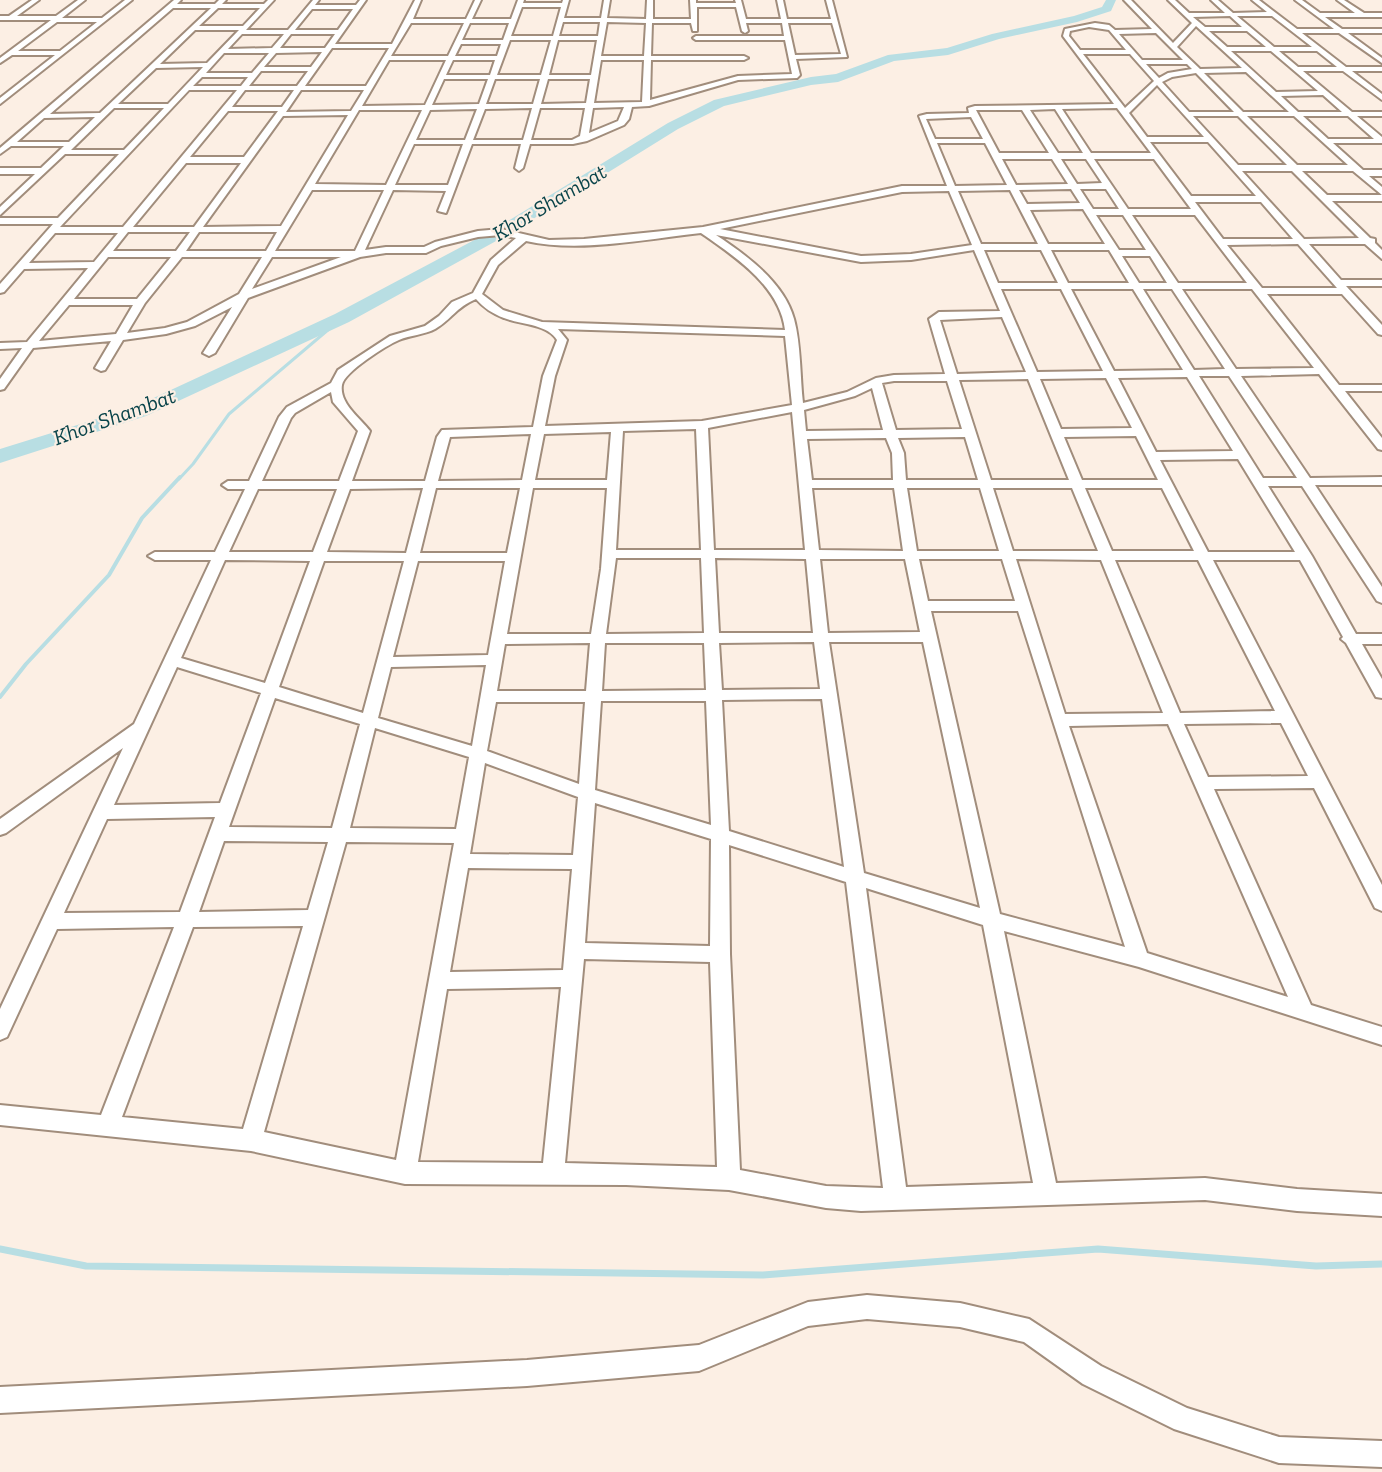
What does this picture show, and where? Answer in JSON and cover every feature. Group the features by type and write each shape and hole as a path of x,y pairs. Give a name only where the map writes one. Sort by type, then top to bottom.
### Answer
{"street":[{"path":"0,25 36,0"},
{"path":"0,61 82,0"},
{"path":"0,102 129,0"},
{"path":"0,153 178,0"},
{"path":"209,353 356,111 409,21 418,0"},
{"path":"0,346 116,339 166,331 191,324 244,296 358,254 413,142 478,0"},
{"path":"584,139 592,78 607,0"},
{"path":"646,104 650,0"},
{"path":"226,108 356,111 646,104 745,77 794,76 796,75 780,0"},
{"path":"792,57 844,57 830,0"},
{"path":"1127,0 1382,256"},
{"path":"1171,0 1382,192"},
{"path":"1214,0 1382,141"},
{"path":"1255,0 1382,98"},
{"path":"1298,0 1317,17 1341,31 1382,61"},
{"path":"1340,0 1382,29"},
{"path":"443,211 520,3 565,2 534,107 519,168"},
{"path":"696,58 694,3 738,2 744,38 745,77"},
{"path":"0,212 220,3"},
{"path":"170,6 268,3"},
{"path":"0,290 52,230 202,75 268,3"},
{"path":"0,387 30,345 313,3 360,3"},
{"path":"101,368 116,339 140,302 178,255 301,88 360,3"},
{"path":"1188,15 1289,18"},
{"path":"1317,17 1382,15"},
{"path":"0,18 104,20"},
{"path":"560,20 694,21"},
{"path":"409,21 513,21"},
{"path":"742,21 836,21"},
{"path":"1174,46 1196,22"},
{"path":"1382,332 1114,32 1103,26 1082,26 1067,30 1066,36 1220,242 1382,446"},
{"path":"195,28 339,33"},
{"path":"1203,29 1248,29"},
{"path":"1296,31 1382,29"},
{"path":"1114,32 1160,32"},
{"path":"458,42 600,38"},
{"path":"696,38 788,38"},
{"path":"1249,39 1260,39"},
{"path":"1215,40 1226,40"},
{"path":"224,51 394,46"},
{"path":"1225,49 1319,49"},
{"path":"1079,52 1131,52"},
{"path":"11,53 63,53"},
{"path":"387,58 500,58"},
{"path":"596,58 744,58"},
{"path":"1140,62 1190,62"},
{"path":"156,66 211,65"},
{"path":"202,75 314,69"},
{"path":"1296,69 1382,69"},
{"path":"1248,70 1199,71 1166,76 1122,110 1057,107 973,108 971,110 998,156 1382,903"},
{"path":"442,77 592,78"},
{"path":"11,85 22,86"},
{"path":"189,87 369,88"},
{"path":"1274,93 1326,93"},
{"path":"413,142 560,142 584,139 621,123 625,119 628,105"},
{"path":"113,106 172,106"},
{"path":"1057,107 1173,286 1307,482 1382,598"},
{"path":"1025,108 1305,556 1349,639 1382,693"},
{"path":"1186,114 1382,114"},
{"path":"44,116 104,115"},
{"path":"974,115 922,118 1032,374 1174,719 1305,1013"},
{"path":"1143,139 1209,140"},
{"path":"932,141 989,141"},
{"path":"1325,141 1382,141"},
{"path":"10,144 71,144"},
{"path":"63,152 128,152"},
{"path":"998,156 1155,156"},
{"path":"183,160 246,160"},
{"path":"1235,168 1382,173"},
{"path":"0,171 43,171"},
{"path":"705,232 891,191 951,187 1108,186"},
{"path":"309,187 452,188"},
{"path":"1324,198 1382,198"},
{"path":"1188,199 1263,199"},
{"path":"1024,207 1125,212 1198,212"},
{"path":"0,221 61,221"},
{"path":"52,230 284,229"},
{"path":"106,254 358,254 386,250 426,250 438,244 478,234 501,232 522,239 565,244 729,232 861,259 910,257 977,248 1045,247 1152,253"},
{"path":"705,232 766,281 786,310 821,638 855,876 896,1198"},
{"path":"108,1126 187,919 364,431 339,402 336,385 342,372 384,343 401,335 429,328 443,318 456,304 477,296 485,274 499,255 522,239"},
{"path":"1220,242 1382,241"},
{"path":"21,266 96,266"},
{"path":"994,286 1256,288 1342,287 1382,283"},
{"path":"405,1173 513,557 549,376 562,340 558,333 542,325 496,312 486,306 477,296"},
{"path":"66,302 140,302"},
{"path":"1006,314 935,316 934,319 1059,720 1140,959"},
{"path":"542,325 790,333"},
{"path":"251,1140 339,835 446,433 702,425 851,394 876,381 1032,374 1322,371"},
{"path":"876,381 898,453 900,484 911,556 992,920 1047,1195"},
{"path":"0,1031 285,417 291,410 336,385"},
{"path":"1336,388 1382,388"},
{"path":"702,425 720,834 720,954 729,1179"},
{"path":"553,1173 575,951 598,638 609,554 617,429"},
{"path":"1055,433 1140,432"},
{"path":"801,435 970,433"},
{"path":"1153,456 1242,455"},
{"path":"1259,482 1382,481"},
{"path":"228,484 613,484"},
{"path":"806,484 1167,484"},
{"path":"609,554 1305,556"},
{"path":"155,556 513,557"},
{"path":"923,606 1025,606"},
{"path":"498,639 928,637"},
{"path":"1349,639 1382,639"},
{"path":"171,660 478,754 588,794 992,920 1140,959 1382,1036"},
{"path":"384,662 495,660"},
{"path":"488,697 829,694"},
{"path":"1059,720 1286,717"},
{"path":"0,828 139,729"},
{"path":"1203,783 1319,782"},
{"path":"101,812 225,810"},
{"path":"217,834 464,836"},
{"path":"458,861 581,862"},
{"path":"51,921 315,918"},
{"path":"575,951 720,954"},
{"path":"437,981 572,978"},
{"path":"0,1114 251,1140 405,1173 553,1173 729,1179 826,1197 861,1200 1205,1189 1297,1200 1382,1204"},
{"path":"0,1400 515,1374 699,1358 808,1314 867,1307 960,1315 1029,1331 1092,1375 1183,1420 1279,1450 1382,1454"}],"waterway":[{"name":"Khor Shambat","path":"0,456 139,412 342,318 501,232 673,126 719,103 811,81 838,78 892,58 948,51 996,36 1077,19 1107,9 1111,0"},
{"path":"179,479 193,464 229,414 342,318"},
{"path":"0,697 26,664 109,575 142,518 180,477"},
{"path":"0,1249 86,1266 763,1275 1098,1249 1316,1266 1382,1264"}]}
